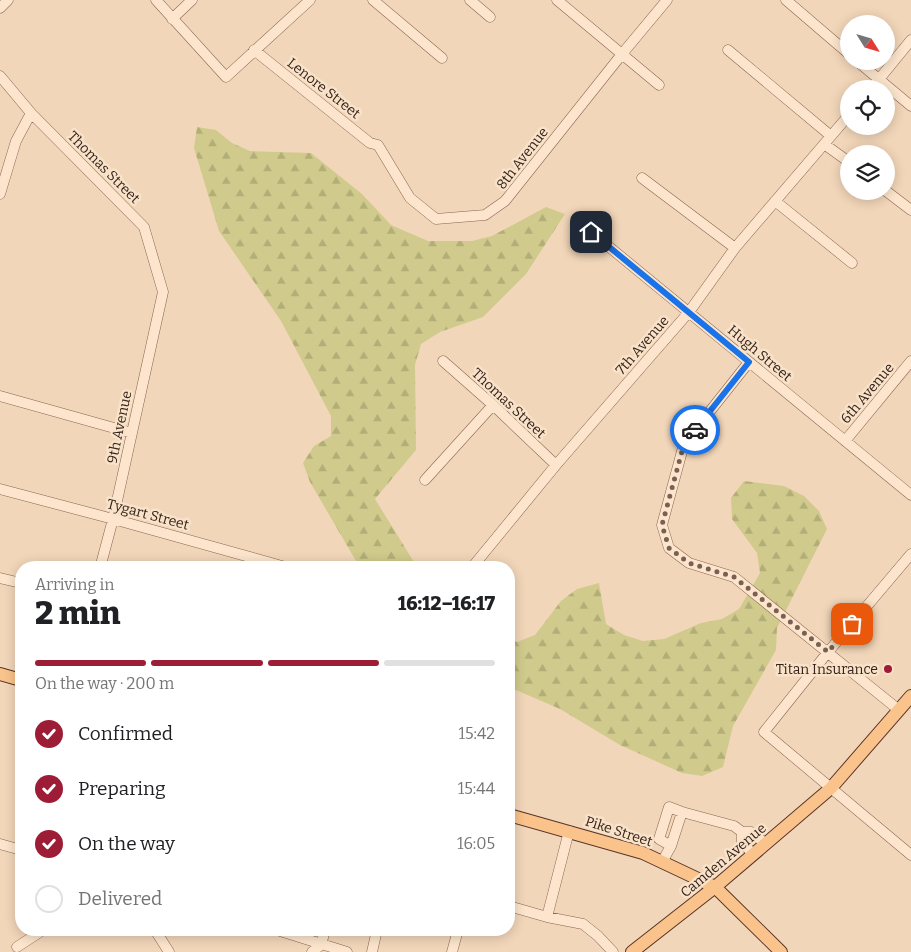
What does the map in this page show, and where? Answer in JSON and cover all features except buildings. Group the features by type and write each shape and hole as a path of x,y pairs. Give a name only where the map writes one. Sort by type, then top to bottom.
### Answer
{"main road":[{"path":"0,674 15,678"},
{"name":"Camden Avenue","path":"632,952 715,887 831,788 910,698"},
{"name":"Pike Street","path":"515,817 643,853 715,887 781,952"}],"street":[{"path":"156,0 226,77 310,0"},
{"path":"172,19 192,0"},
{"path":"373,0 442,58"},
{"path":"470,0 490,17"},
{"path":"557,0 659,85"},
{"name":"8th Avenue","path":"378,144 410,198 436,219 484,215 505,201 667,0"},
{"path":"786,0 840,46"},
{"path":"867,70 878,80 911,40"},
{"name":"Lenore Street","path":"254,50 370,143 378,144"},
{"path":"728,50 840,153"},
{"name":"Thomas Street","path":"0,76 31,113 144,227 163,292"},
{"path":"895,93 911,106"},
{"path":"0,194 16,141 31,113"},
{"name":"7th Avenue","path":"477,561 556,465 689,312 735,248 840,126"},
{"path":"642,178 735,248"},
{"path":"895,198 911,210"},
{"path":"775,201 852,263"},
{"name":"Hugh Street","path":"591,232 911,495"},
{"name":"9th Avenue","path":"102,561 113,519 163,292"},
{"name":"Thomas Street","path":"443,361 556,465"},
{"path":"749,362 684,444 662,525 669,548 689,563 734,577 899,710"},
{"name":"6th Avenue","path":"845,441 911,362"},
{"path":"0,396 132,433"},
{"path":"425,480 493,405"},
{"name":"Tygart Street","path":"0,489 264,561"},
{"path":"911,554 828,652 764,732 911,855"},
{"path":"0,578 15,582"},
{"path":"662,862 682,812 734,826 742,832 751,832 766,844"},
{"path":"547,917 569,831"},
{"path":"742,832 742,841 753,855"},
{"path":"0,844 15,848"},
{"path":"515,908 547,917 583,924 613,952"},
{"path":"17,947 33,936"},
{"path":"159,936 169,952"},
{"path":"295,936 347,952"},
{"path":"312,952 321,945 323,936"},
{"path":"372,952 376,936"},
{"path":"452,952 456,936"}],"green space":[{"path":"197,127 216,130 232,143 250,151 311,153 362,194 391,225 428,241 472,241 492,236 546,207 565,214 526,274 483,317 440,332 421,344 415,365 416,450 375,499 413,561 356,561 310,482 303,463 314,446 331,436 331,416 281,321 219,231 194,148"},
{"path":"744,481 784,486 804,496 819,511 827,529 777,628 776,650 733,726 723,767 702,776 682,773 620,745 560,709 515,690 515,641 535,635 561,601 577,589 599,583 606,624 624,635 643,641 664,639 701,623 722,619 739,609 760,573 757,553 732,519 731,498"}],"way so far":[{"path":"695,430 684,444 662,525 669,548 689,563 734,577 828,652 852,624"}],"place":[{"name":"Titan Insurance","path":"888,669"}],"route":[{"path":"591,232 749,362 695,430"}]}
